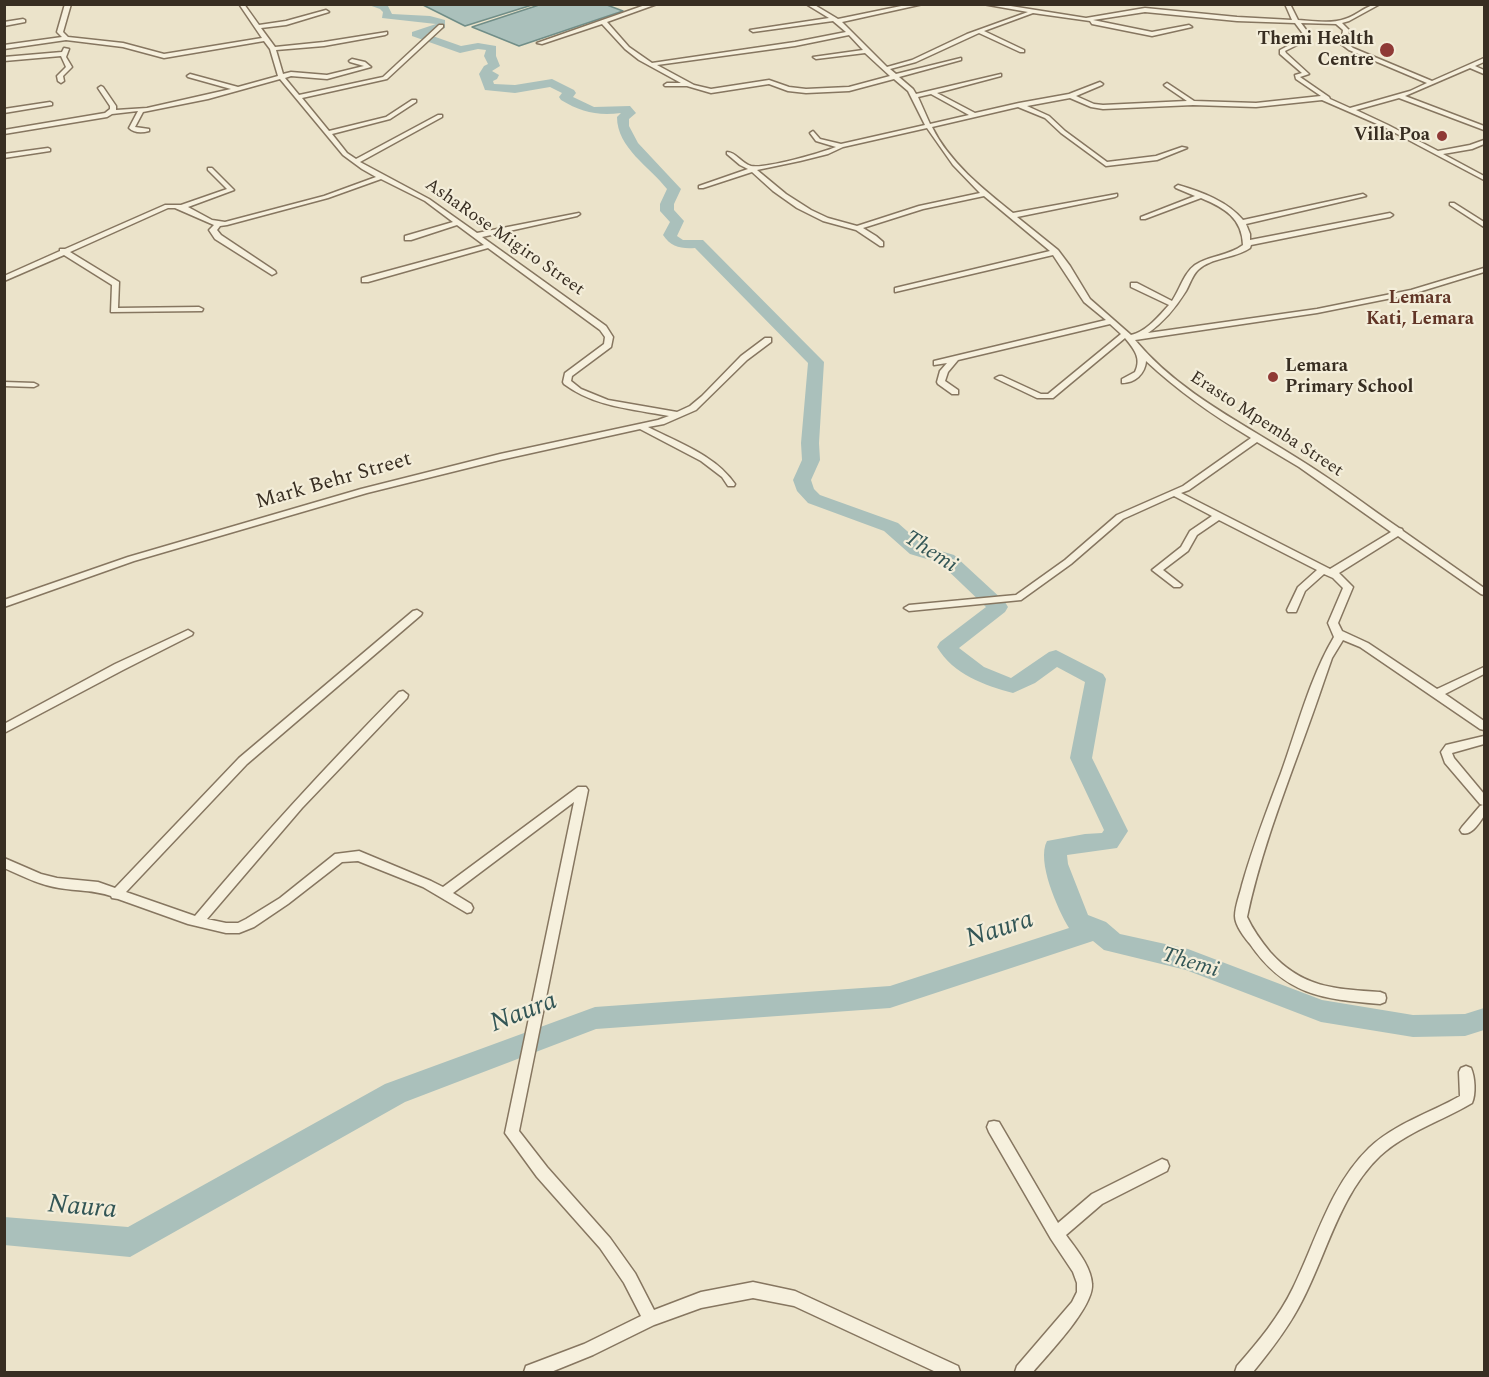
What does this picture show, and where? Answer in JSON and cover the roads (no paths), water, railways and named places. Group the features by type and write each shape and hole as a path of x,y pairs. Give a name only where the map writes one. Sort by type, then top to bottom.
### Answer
{"street":[{"path":"68,4 60,27 60,32 68,38"},
{"name":"AshaRose Migiro Street","path":"242,4 273,49 281,77 327,133 356,162 427,200 488,246 586,314 609,337 608,345 568,375 567,382 571,386 613,404 679,415"},
{"path":"540,43 655,4"},
{"name":"Erasto Mpemba Street","path":"808,4 836,20 852,33 885,69 916,96 944,151 985,194 1055,252 1082,294 1131,336 1141,352 1186,392 1302,465 1485,592"},
{"path":"753,30 836,20 921,4"},
{"path":"985,4 1086,20 1152,34 1189,27"},
{"path":"1137,4 1145,10"},
{"path":"1287,4 1294,20 1307,37 1282,51 1306,74 1297,77 1329,100 1386,126 1485,178"},
{"path":"1086,20 1145,10 1237,19 1338,22 1378,4"},
{"path":"258,27 286,23 326,12"},
{"path":"885,69 914,61 979,31 1034,12"},
{"path":"4,24 23,21"},
{"path":"604,22 631,52 641,59 689,84 711,91 769,82 788,89 830,91 860,87 959,59"},
{"path":"1338,22 1346,30 1344,44 1351,49 1432,83"},
{"path":"298,97 385,78 441,26"},
{"path":"979,31 1022,51"},
{"path":"273,49 324,44 385,33"},
{"path":"653,64 795,44 852,33"},
{"path":"61,81 60,76 69,67 64,54 68,38"},
{"path":"4,46 68,38 123,45 164,56 266,39"},
{"path":"816,57 867,51"},
{"path":"4,59 64,54"},
{"path":"1349,110 1400,96 1485,60"},
{"path":"4,132 98,118 111,112 187,102 300,73 311,77 327,77 368,67 363,63 352,62"},
{"path":"1469,66 1485,72"},
{"path":"190,75 240,89"},
{"path":"916,96 999,75"},
{"path":"667,85 689,84"},
{"path":"701,187 755,169 821,155 839,149 841,146 972,114 1071,96 1100,84"},
{"path":"1167,85 1193,103"},
{"path":"101,88 113,106 111,112"},
{"path":"933,93 972,114"},
{"path":"1071,96 1098,107 1193,103 1256,105 1318,97 1329,100"},
{"path":"1400,96 1485,128"},
{"path":"327,133 388,118 414,101"},
{"path":"4,111 50,104"},
{"path":"1024,105 1047,117 1106,164 1157,158 1184,148"},
{"path":"146,109 139,112 132,128 147,130"},
{"path":"356,162 440,116"},
{"path":"813,133 818,140 841,146"},
{"path":"1436,153 1472,147 1485,142"},
{"path":"1472,147 1485,152"},
{"path":"4,156 48,150"},
{"path":"729,153 746,166 755,169 775,191 809,212 859,227 880,244"},
{"path":"182,207 231,190 210,169"},
{"path":"4,279 159,209 174,205 182,207 218,224 240,221 291,208 382,177"},
{"path":"1178,187 1229,210 1241,223 1248,243"},
{"path":"859,227 921,207 985,194"},
{"path":"1010,216 1115,195"},
{"path":"1143,218 1201,196"},
{"path":"1241,223 1364,196"},
{"path":"1452,204 1485,225"},
{"path":"475,236 577,214"},
{"path":"999,378 1040,396 1050,396 1131,336 1151,328 1173,304 1196,268 1211,260 1239,252 1248,243 1390,215"},
{"path":"408,238 456,223"},
{"path":"218,224 213,230 218,237 272,273"},
{"path":"365,280 488,246"},
{"path":"63,251 116,284 114,310 199,309"},
{"path":"898,290 1055,252"},
{"path":"1131,336 1317,311 1412,292 1485,270"},
{"path":"1134,285 1173,304"},
{"path":"937,363 1112,321"},
{"name":"Mark Behr Street","path":"4,604 131,559 364,491 542,447 643,428 679,415 705,398 744,358 768,340"},
{"path":"1125,381 1140,373 1143,367 1141,352"},
{"path":"955,360 944,371 941,382 955,392"},
{"path":"4,384 34,385"},
{"path":"643,428 708,462 728,479 730,484"},
{"path":"909,608 1018,598 1068,562 1120,517 1135,508 1176,494 1257,438"},
{"path":"1176,494 1328,572 1348,587 1333,623 1339,634 1364,645 1485,726"},
{"path":"1177,585 1157,570 1185,549 1193,533 1219,516"},
{"path":"1292,610 1301,589 1399,531"},
{"path":"116,895 243,761 417,613"},
{"path":"4,729 188,633"},
{"path":"1339,634 1321,675 1282,782 1241,917 1257,945 1285,976 1332,994 1380,999"},
{"path":"1436,694 1485,670"},
{"path":"198,921 254,853 329,769 403,695"},
{"path":"1485,740 1450,748 1446,752 1449,760 1485,801"},
{"path":"443,894 582,790 512,1133 544,1175 593,1227 625,1267 638,1289 650,1319"},
{"path":"1466,830 1485,809"},
{"path":"4,863 38,878 57,883 98,888 226,928 239,928 250,923 284,901 339,857 347,855 359,856 380,863 426,884 467,908"},
{"path":"1243,1372 1273,1334 1297,1295 1316,1250 1356,1171 1375,1151 1399,1133 1467,1099 1466,1072"},
{"path":"994,1127 1056,1234 1079,1267 1085,1283 1084,1294 1077,1307 1023,1372"},
{"path":"1056,1234 1097,1199 1162,1166"},
{"path":"532,1372 588,1350 650,1319 701,1300 753,1290 795,1299 952,1372"}],"water":[{"path":"542,4 607,5 623,11 519,46 472,27"},
{"path":"423,5 532,5 465,26"}],"waterway":[{"name":"Themi","path":"371,4 383,6 388,12 386,16 441,22 441,26 416,34 460,50 478,46 492,48 490,56 494,66 488,68 485,74 493,75 493,77 486,78 489,87 515,89 552,83 570,93 565,97 588,109 600,111 626,109 630,113 623,117 623,126 627,136 674,189 667,204 667,211 677,221 670,235 672,239 682,244 698,243 816,362 810,443 811,460 802,480 806,491 814,499 891,527 917,550 947,559 998,607 947,647 969,668 1013,686 1056,657 1096,679 1081,758 1116,831 1109,842 1055,848 1056,864 1072,911 1079,922 1097,929"},
{"name":"Naura","path":"4,1231 130,1242 395,1093 595,1018 890,997 1097,929"},
{"name":"Themi","path":"1097,929 1113,943 1188,960 1321,1011 1413,1026 1465,1025 1484,1019"}],"place":[{"name":"Themi Health Centre","path":"1387,50"},
{"name":"Villa Poa","path":"1442,136"},
{"name":"Lemara Primary School","path":"1273,377"}],"district":[{"name":"Lemara Kati, Lemara","path":"1420,309"}]}
